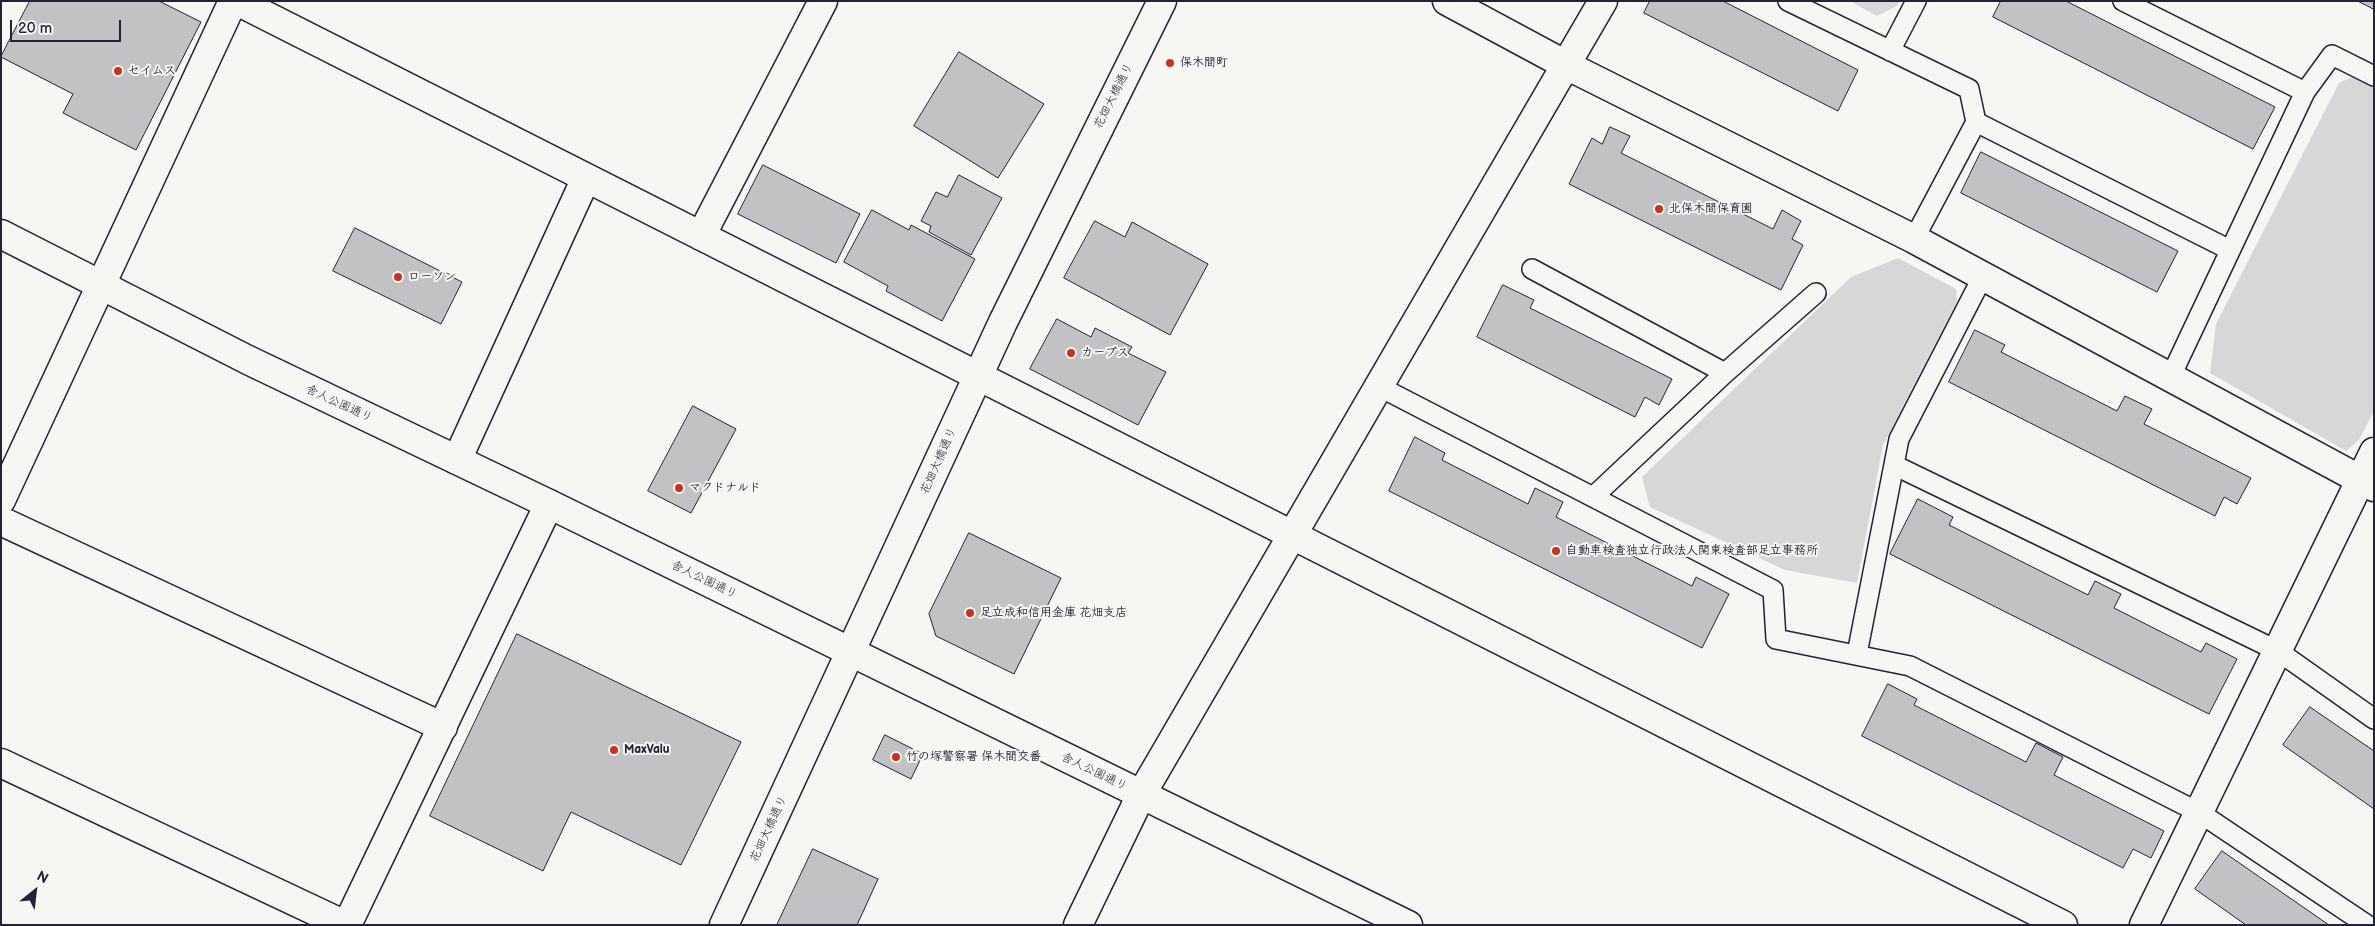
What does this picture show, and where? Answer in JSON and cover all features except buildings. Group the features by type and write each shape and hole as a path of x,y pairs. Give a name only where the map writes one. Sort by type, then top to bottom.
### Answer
{"street":[{"path":"1,500 233,1"},
{"path":"237,1 977,376 1294,532 2063,925"},
{"path":"701,236 823,1"},
{"name":"花畑大橋通り","path":"724,925 851,653 977,376 1104,114 1162,1"},
{"path":"1447,1 1566,65 1914,239 2367,484"},
{"path":"1078,925 1141,795 1603,1"},
{"path":"457,460 586,178"},
{"name":"舎人公園通り","path":"1,234 248,360 549,504 1408,925"},
{"path":"2144,925 2278,651 2367,484 2374,452"},
{"path":"1,763 346,925 549,504"},
{"path":"1,521 443,727"}],"lane":[{"path":"1788,1 1968,89 1976,122 1914,239"},
{"path":"1890,51 1916,1"},
{"path":"2123,1 2305,92"},
{"path":"2170,378 2305,92 2332,56 2374,76"},
{"path":"1976,122 2230,250"},
{"path":"1532,269 1726,373"},
{"path":"1857,654 1899,439 1983,276"},
{"path":"1593,497 1726,373 1816,293"},
{"path":"1378,386 1773,590 1776,639 1910,666 2200,813 2367,925"},
{"path":"1894,465 2278,651 2374,718"}],"shaded area":[{"path":"1850,1 1900,1 1897,6 1877,16"},
{"path":"2352,77 2374,88 2374,411 2359,440 2346,451 2210,373 2216,324 2339,83"},
{"path":"1898,258 1956,289 1957,301 1883,445 1857,583 1785,570 1650,507 1642,477 1851,277"}],"place":[{"name":"保木間町","path":"1170,63"},
{"name":"セイムス","path":"118,71"},
{"name":"北保木間保育園","path":"1659,209"},
{"name":"ローソン","path":"398,277"},
{"name":"カーブス","path":"1071,353"},
{"name":"マクドナルド","path":"679,488"},
{"name":"自動車検査独立行政法人関東検査部足立事務所","path":"1556,551"},
{"name":"足立成和信用金庫 花畑支店","path":"970,613"},
{"name":"MaxValu","path":"614,750"},
{"name":"竹の塚警察署 保木間交番","path":"896,757"}]}
